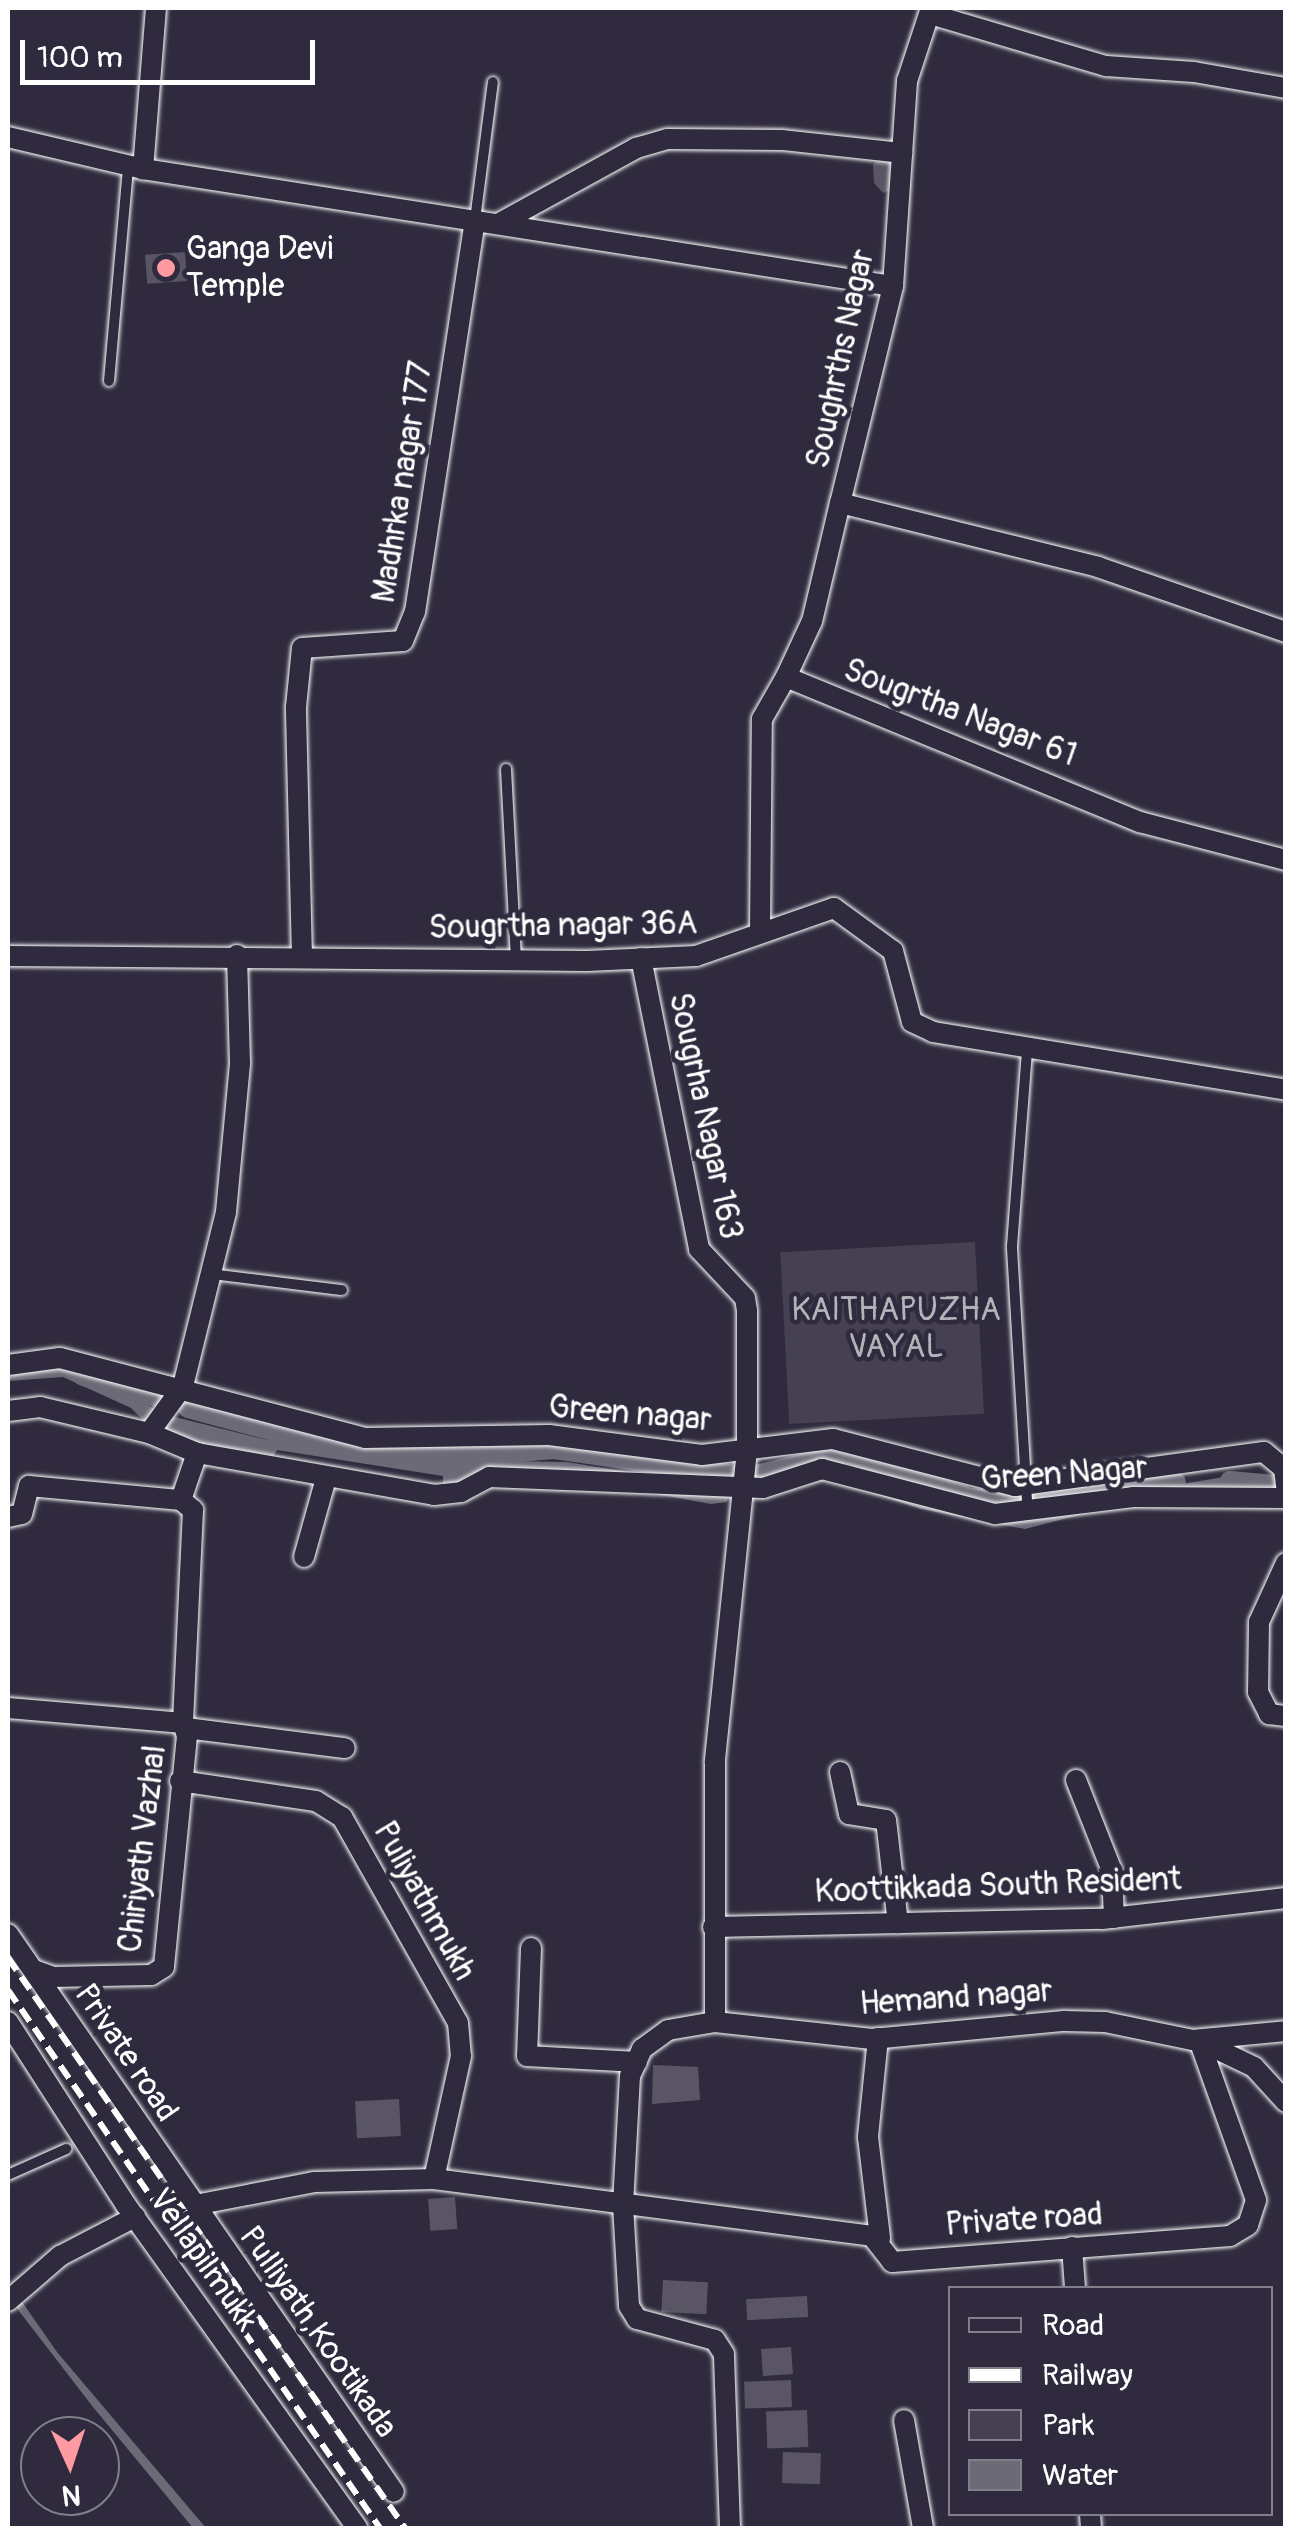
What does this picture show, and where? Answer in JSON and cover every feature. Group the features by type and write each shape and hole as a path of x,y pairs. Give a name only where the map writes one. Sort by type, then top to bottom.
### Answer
{"street":[{"path":"136,168 156,8"},
{"path":"931,11 1106,66 1194,72 1286,88"},
{"name":"Soughrths Nagar","path":"931,11 907,81 892,286 840,503 1098,567 1286,632"},
{"path":"8,137 136,168 892,286"},
{"path":"498,224 636,148 668,139 782,140 902,153"},
{"name":"Madhrka nagar 177","path":"302,958 296,707 302,648 403,641 415,612 475,221"},
{"path":"760,930 762,719 812,621 840,503"},
{"name":"Sougrtha Nagar 61","path":"786,677 1140,822 1286,860"},
{"name":"Sougrtha nagar 36A","path":"8,956 640,958 714,952 760,930 834,908 894,951 912,1022 1027,1050 1286,1090"},
{"path":"8,1410 40,1407 149,1433 183,1386 226,1212 240,1063 237,955"},
{"name":"Sougrha Nagar 163","path":"640,958 698,1249 746,1298 747,1450 715,1762 716,2022"},
{"name":"Green nagar","path":"8,1365 60,1358 183,1386 365,1438 549,1435 702,1455 834,1439 1026,1494 1264,1452 1284,1468 1286,1486"},
{"name":"Green Nagar","path":"149,1433 197,1453 434,1496 461,1492 489,1477 743,1490 822,1469 996,1514 1133,1497 1286,1498"},
{"path":"181,1500 197,1453"},
{"path":"304,1557 326,1478"},
{"path":"8,1517 22,1514 29,1486 181,1500 194,1510 184,1725 345,1748"},
{"path":"1286,1564 1258,1622 1258,1692 1268,1714 1286,1716"},
{"name":"Chiriyath Vazhal","path":"8,1708 184,1725 164,1967 151,1975 53,1978 34,1970"},
{"path":"840,1772 849,1814 886,1820 898,1923"},
{"path":"1076,1780 1112,1870 1114,1918"},
{"name":"Puliyathmukh","path":"180,1781 316,1801 342,1818 458,2023 461,2056 434,2179"},
{"name":"Koottikkada South Resident","path":"713,1926 1114,1918 1286,1898"},
{"name":"Private road","path":"8,1934 195,2205 316,2182 434,2179 880,2238 892,2262 1230,2236 1248,2225 1256,2212 1254,2189 1199,2040"},
{"path":"532,1948 527,2056 637,2062 630,2076 623,2205 629,2306 637,2319 715,2340 724,2354 730,2528"},
{"name":"Hemand nagar","path":"637,2062 668,2030 716,2022 878,2038 1064,2021 1199,2040"},
{"name":"Vellapilmukk","path":"8,2022 135,2217 357,2528"},
{"path":"1199,2040 1286,2031"},
{"path":"878,2038 868,2137 880,2238"},
{"path":"1199,2040 1254,2067 1286,2102"},
{"name":"Pulliyath,Kootikada","path":"195,2205 394,2492"},
{"path":"8,2301 60,2256 135,2217"},
{"path":"1072,2247 1075,2286"},
{"path":"904,2420 923,2528"}],"lane":[{"path":"475,221 493,82"},
{"path":"109,381 136,168"},
{"path":"506,768 516,960"},
{"path":"1026,1494 1012,1246 1027,1050"},
{"path":"212,1274 342,1290"},
{"path":"8,2175 66,2149"}],"green space":[{"name":"KAITHAPUZHA VAYAL","path":"975,1242 984,1414 789,1424 780,1252"}],"water":[{"path":"79,1367 161,1412 150,1427 131,1408 63,1377 8,1381 8,1371"},
{"path":"171,1416 263,1439 409,1459 567,1462 729,1489 727,1502 711,1504 624,1488 443,1486 443,1476 277,1450 271,1461 157,1432"},
{"path":"825,1458 923,1498 1001,1514 1230,1476 1286,1491 1126,1503 1025,1529 921,1509 828,1478 738,1480"},
{"path":"18,2296 57,2352 111,2416 100,2416 12,2302"},
{"path":"120,2426 206,2528 193,2528 120,2440"}],"building":[{"path":"882,155 897,160 895,188 883,193 874,183 873,165"},
{"name":"Ganga Devi Temple","path":"185,252 187,281 147,284 145,255"},
{"path":"653,2065 698,2067 700,2100 652,2104"},
{"path":"399,2099 401,2136 357,2138 355,2101"},
{"path":"455,2197 457,2229 430,2231 428,2199"},
{"path":"663,2280 708,2282 706,2314 661,2312"},
{"path":"807,2296 808,2317 747,2320 746,2299"},
{"path":"791,2347 793,2374 763,2376 761,2349"},
{"path":"791,2380 792,2407 745,2409 744,2382"},
{"path":"807,2410 808,2447 767,2448 766,2411"},
{"path":"783,2452 821,2453 820,2484 782,2483"}],"waterway":[{"path":"83,1376 163,1399"},
{"path":"188,1408 344,1450 473,1456 554,1449 729,1474"},
{"path":"760,1474 847,1453 970,1498 1017,1502 1176,1482"},
{"path":"1230,1481 1276,1485"}],"railway":[{"path":"8,1958 405,2528"},
{"path":"8,1990 380,2528"}],"place":[{"name":"Ganga Devi Temple","path":"166,268"}]}
